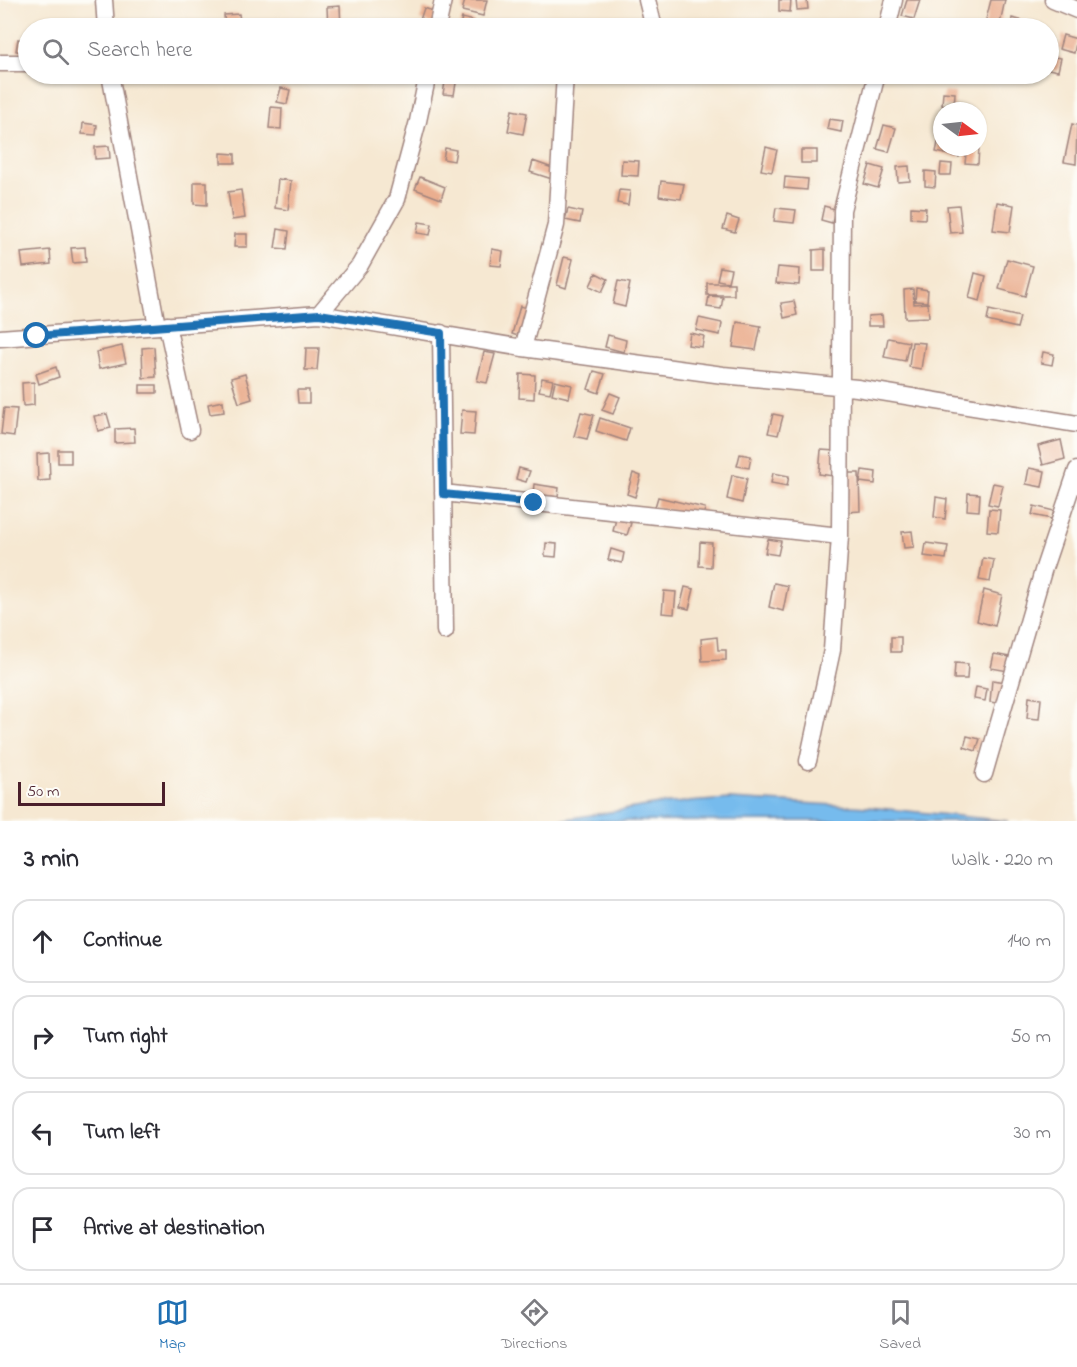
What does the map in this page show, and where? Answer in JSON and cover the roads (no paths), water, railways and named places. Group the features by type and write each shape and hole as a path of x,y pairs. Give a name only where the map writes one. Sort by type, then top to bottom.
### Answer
{"street":[{"path":"104,0 105,18"},
{"path":"439,18 443,0"},
{"path":"646,0 651,18"},
{"path":"890,18 894,0"},
{"path":"1053,0 1077,10"},
{"path":"0,63 18,63"},
{"path":"112,84 162,326 190,430"},
{"path":"319,314 360,265 397,199 426,84"},
{"path":"523,348 556,225 564,84"},
{"path":"808,761 832,650 840,536 839,386 842,210 874,84"},
{"path":"0,338 319,314 523,348 723,375 839,386 1077,424"},
{"path":"441,333 445,631"},
{"path":"984,774 1043,571 1077,470"},
{"path":"443,494 840,536"}],"water":[{"path":"730,799 868,807 1008,821 554,821 659,804"}]}
